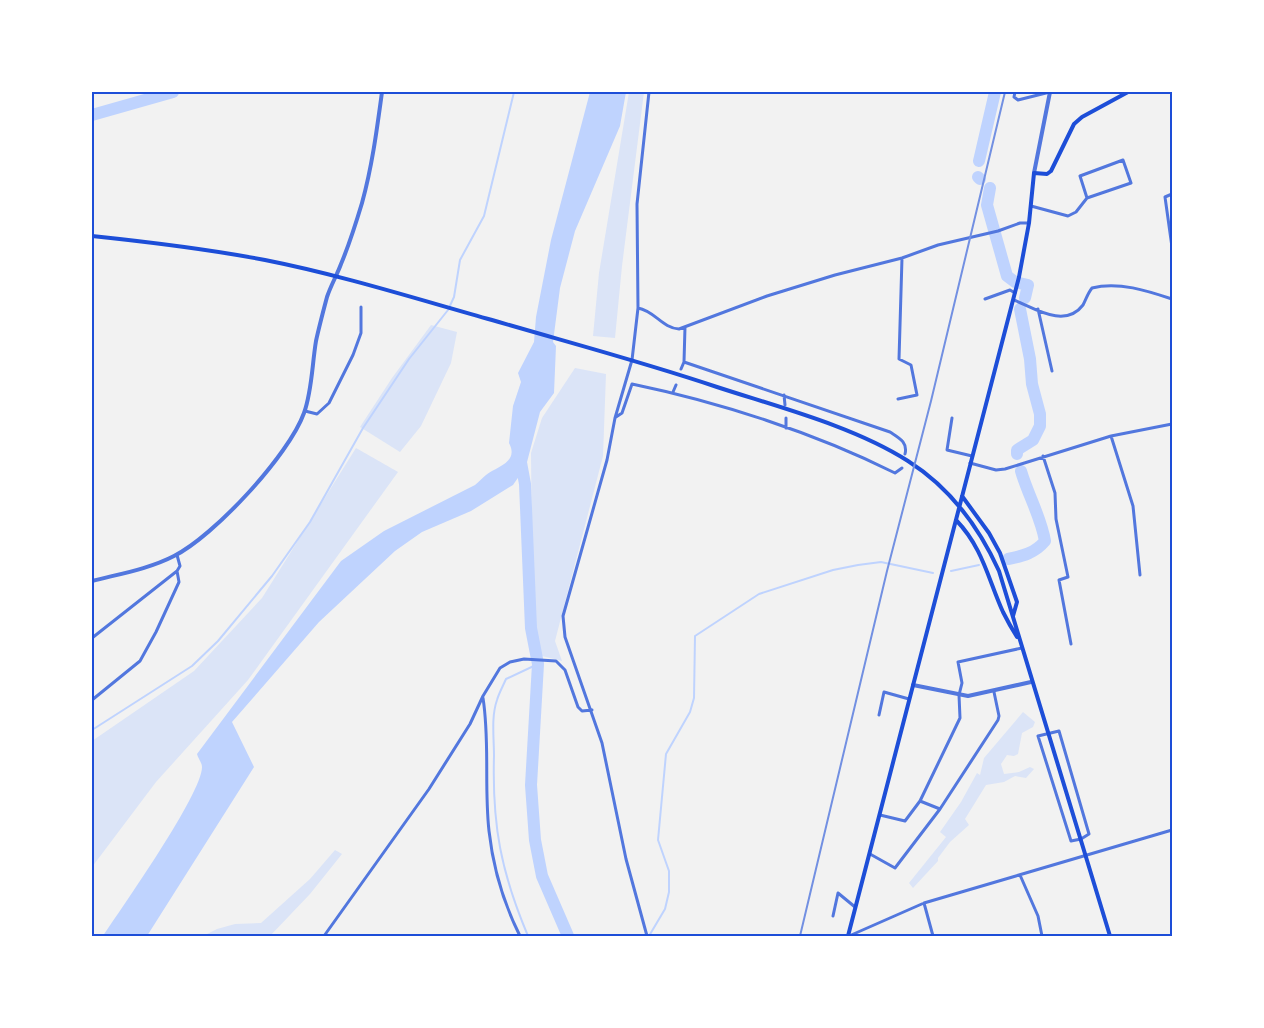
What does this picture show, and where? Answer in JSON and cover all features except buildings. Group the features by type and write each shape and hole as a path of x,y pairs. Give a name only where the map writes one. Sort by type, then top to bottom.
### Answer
{"main road":[{"path":"849,936 1014,300 1029,223 1034,172 1047,174 1051,171 1074,124 1082,117 1128,92"},
{"path":"92,236 265,260 335,276 617,355 832,426 879,444 908,461 941,487 967,516 989,550 999,571 1110,936"},
{"path":"962,495 1000,553 1017,602 1013,617"},
{"path":"956,520 966,530 978,550 1004,614 1020,643"}],"street":[{"path":"92,581 156,564 177,555 204,537 275,462 292,438 305,411 322,315 362,203 372,162 382,92"},
{"path":"647,936 626,859 602,743 565,637 563,616 607,460 615,418 632,360 638,308 637,204 649,92"},
{"path":"1015,92 1014,97 1018,100 1050,92 1034,172"},
{"path":"1030,206 1068,216 1076,212 1087,198 1131,183 1123,160 1080,176 1087,198"},
{"path":"1173,194 1165,196 1173,247"},
{"path":"638,308 653,313 667,326 685,327 767,296 835,275 902,258 938,245 993,233 1020,223 1029,223"},
{"path":"898,399 917,395 911,365 899,359 902,258"},
{"path":"1014,300 1058,316 1068,316 1082,305 1092,288 1103,285 1145,290 1173,299"},
{"path":"984,299 1010,290 1016,291"},
{"path":"305,411 317,414 329,403 353,355 361,333 361,307"},
{"path":"1038,309 1052,371"},
{"path":"681,369 684,362 685,327"},
{"path":"684,362 890,432 903,440 907,448 905,454"},
{"path":"615,418 622,413 632,384 673,392 786,428 895,472 902,468"},
{"path":"673,392 676,385"},
{"path":"784,395 785,405"},
{"path":"786,418 786,428"},
{"path":"952,418 947,450 972,456"},
{"path":"970,463 996,470 1005,469 1111,436 1173,424"},
{"path":"1111,436 1133,506 1140,575"},
{"path":"1043,456 1055,493 1056,519 1068,577 1059,580 1071,644"},
{"path":"92,638 177,571 180,566 177,555"},
{"path":"92,700 140,661 156,632 178,582 177,571"},
{"path":"880,815 905,820 920,801 960,718 959,695 962,683 958,662 1022,648"},
{"path":"324,936 429,789 470,724 500,668 510,662 524,659 556,661 566,670 578,707 582,711 592,710"},
{"path":"913,685 959,695 978,696 1031,682"},
{"path":"879,715 884,692 909,699"},
{"path":"870,854 896,868 940,809 998,720 994,692"},
{"path":"483,696 487,721 489,831 498,876 520,936"},
{"path":"1059,730 1089,834 1081,839 1071,841 1038,736 1042,734 1059,730"},
{"path":"920,801 940,809"},
{"path":"849,936 924,903 1173,830"},
{"path":"1020,875 1038,916 1042,936"},
{"path":"832,916 837,893 856,908"},
{"path":"924,903 933,936"}],"shaded area":[{"path":"629,92 644,92 615,338 593,336 599,273"},
{"path":"431,325 457,332 451,363 421,426 400,452 360,427"},
{"path":"575,368 606,374 603,456 555,641 562,661 542,656 535,638 531,453 542,418"},
{"path":"356,448 398,472 248,680 156,782 92,867 92,741 194,671 262,598"},
{"path":"1023,712 1035,722 1033,727 1022,733 1018,754 1007,755 1001,764 1004,774 1019,772 1030,767 1034,769 1026,778 1015,776 1004,782 986,785 965,819 969,825 950,842 938,861 913,888 909,883 946,837 940,832 961,802 977,773 980,775 984,758"},
{"path":"335,850 342,854 310,894 270,936 203,936 235,924 261,923 310,879"}],"water":[{"path":"590,92 626,92 620,126 575,231 560,288 553,342 556,346 554,393 540,412 526,466 513,485 471,511 422,532 395,551 319,622 232,722 254,767 147,936 103,936 159,852 189,801 202,767 197,754 341,561 384,531 475,485 509,459 513,406 521,382 518,373 534,342 536,317 551,240"}],"waterway":[{"path":"92,115 173,92"},
{"path":"92,730 192,666 218,641 272,576 310,522 363,428 409,359 448,310 454,297 460,260 484,216 514,92"},
{"path":"979,161 995,92"},
{"path":"990,188 987,205 1007,276 1015,282 1028,285 1025,298"},
{"path":"1017,454 1017,450 1033,440 1040,426 1040,414 1032,384 1030,359 1020,309"},
{"path":"520,457 525,484 531,628 538,664 531,785 535,840 542,876 568,936"},
{"path":"1008,559 1028,553 1045,541 1041,523 1021,471"},
{"path":"649,936 665,909 669,892 669,871 658,840 666,754 690,712 694,698 695,636 759,594 833,570 881,562 933,573"},
{"path":"951,571 979,565"},
{"path":"528,936 511,891 500,848 495,804 493,720 497,700 506,679 538,664"}],"railway":[{"path":"800,936 1005,92"}]}
